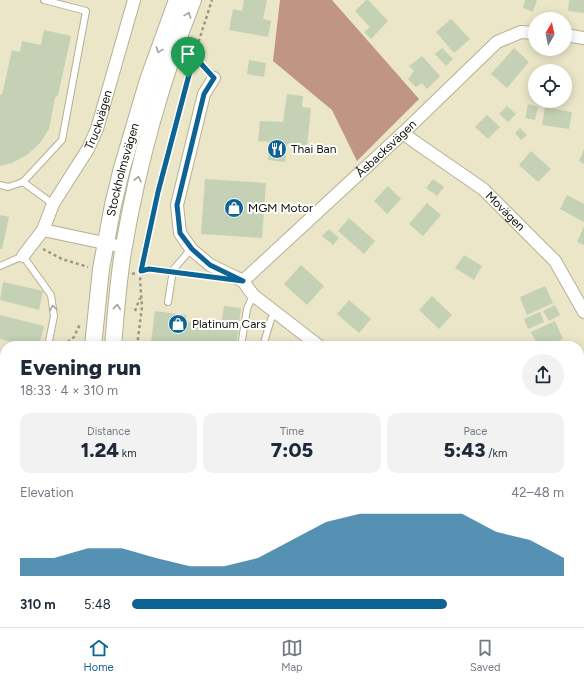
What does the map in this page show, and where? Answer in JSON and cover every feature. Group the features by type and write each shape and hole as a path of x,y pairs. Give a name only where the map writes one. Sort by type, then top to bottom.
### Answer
{"main road":[{"name":"Stockholmsvägen","path":"94,341 105,243 122,168 148,80 177,0"},
{"name":"Stockholmsvägen","path":"114,341 123,247 138,178 163,86 193,0"}],"street":[{"name":"Truckvägen","path":"23,256 43,230 53,204 88,149 97,129 134,0"},
{"name":"Åsbacksvägen","path":"243,281 403,133 497,42 521,32 528,32"},
{"path":"572,36 584,38"},
{"path":"214,78 204,94 177,205 180,233 192,249 210,265 243,281 253,295 313,341"},
{"name":"Movägen","path":"403,133 483,189 556,262 584,312"},
{"path":"43,230 123,247"},
{"path":"584,438 584,452"}],"lane":[{"path":"0,186 8,187 23,182 62,140 86,11 44,0"},
{"path":"23,182 53,204"},
{"path":"168,302 172,272 192,249"},
{"path":"0,266 23,256 51,295 54,316 49,341"},
{"path":"242,341 247,309 253,295"},
{"path":"264,341 271,319 276,312"}],"path":[{"path":"138,341 142,307 140,280 141,271 158,192 194,56 212,0"},
{"path":"194,56 214,78"},
{"path":"34,242 53,255 89,267"},
{"path":"133,274 149,269 212,277"},
{"path":"135,311 141,296"},
{"path":"69,341 74,337 82,322"}],"shaded area":[{"path":"280,0 332,0 419,99 357,161 332,110 273,61"}],"building":[{"path":"244,0 267,0 263,19 271,21 268,37 229,30 233,9 242,11"},
{"path":"366,0 368,0 388,21 371,39 364,32 370,27 355,11"},
{"path":"525,0 537,0 533,12 523,8"},
{"path":"569,0 584,0 584,13 568,11"},
{"path":"451,19 470,39 454,53 436,32"},
{"path":"44,30 71,36 58,95 55,98 49,129 40,143 27,155 12,163 0,166 0,94 2,95 12,50 20,52 22,41 41,45"},
{"path":"442,48 453,59 446,66 435,54"},
{"path":"514,48 529,62 507,88 491,74"},
{"path":"422,56 440,76 427,89 422,83 416,87 408,79 414,71 409,66"},
{"path":"249,60 266,63 264,77 247,74"},
{"path":"287,94 303,96 302,107 311,108 307,147 287,144 285,162 268,160 270,142 258,141 260,121 283,122"},
{"path":"528,104 528,108 538,108 535,120 525,118"},
{"path":"507,106 516,114 508,122 499,114"},
{"path":"545,108 572,112 569,129 542,125"},
{"path":"487,115 500,127 488,139 475,127"},
{"path":"520,128 527,135 521,140 515,133"},
{"path":"584,149 584,164 579,161"},
{"path":"531,151 551,169 538,182 519,165"},
{"name":"MGM Motor","path":"205,179 266,183 262,238 201,234"},
{"path":"433,179 444,187 437,196 426,188"},
{"path":"388,186 401,199 387,214 374,201"},
{"path":"567,195 584,204 584,222 560,209"},
{"path":"427,203 441,215 423,236 409,224"},
{"path":"0,215 9,217 2,249 0,249"},
{"path":"349,218 375,241 364,254 338,231"},
{"path":"584,226 584,245 577,242"},
{"path":"329,229 339,238 333,245 322,236"},
{"path":"464,255 482,266 474,280 455,268"},
{"path":"301,265 324,286 307,305 284,284"},
{"path":"3,282 43,291 39,310 0,300"},
{"path":"545,286 553,303 527,315 520,297"},
{"path":"432,296 452,315 439,329 419,310"},
{"path":"349,300 371,319 359,333 337,314"},
{"path":"555,305 560,315 549,321 543,311"},
{"name":"Platinum Cars","path":"224,306 241,308 237,341 151,341 155,311 186,315 186,321 221,326"},
{"path":"540,312 544,322 528,329 524,319"},
{"path":"0,315 44,326 40,341 8,341 0,339"},
{"path":"555,321 563,339 558,341 536,341 531,332"}],"place":[{"name":"Thai Ban","path":"277,149"},
{"name":"MGM Motor","path":"234,208"},
{"name":"Platinum Cars","path":"178,324"}],"route":[{"path":"194,56 214,78 204,94 177,205 180,233 192,249 210,265 243,281 149,269 141,271 158,192 188,78 194,56"}]}
